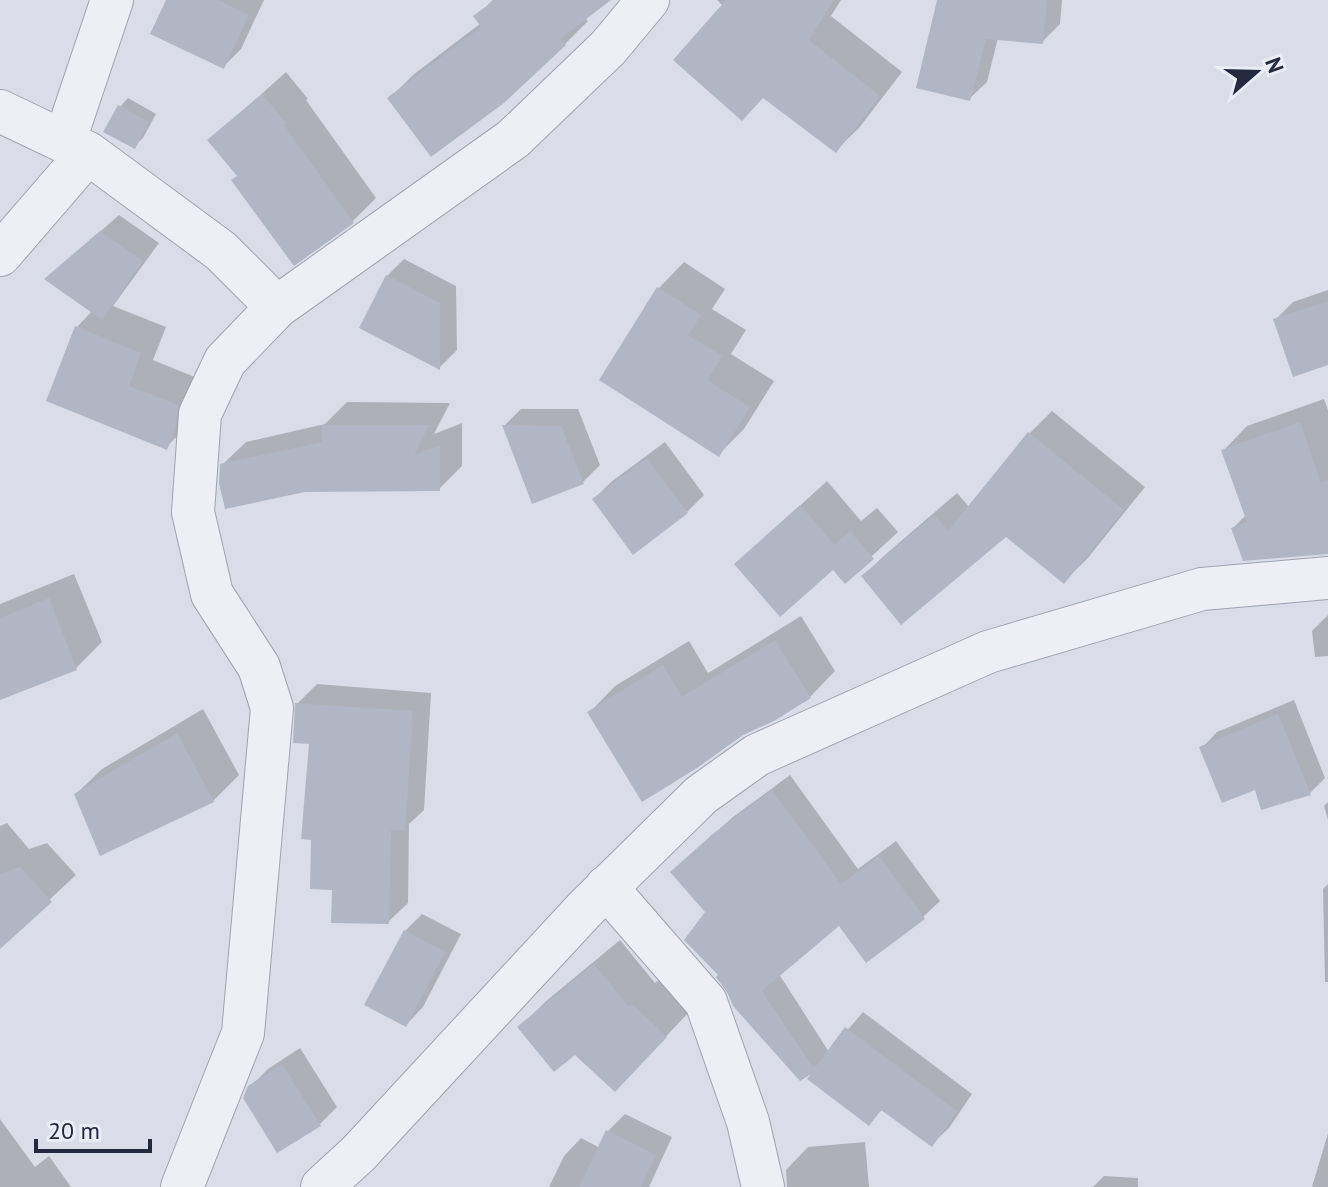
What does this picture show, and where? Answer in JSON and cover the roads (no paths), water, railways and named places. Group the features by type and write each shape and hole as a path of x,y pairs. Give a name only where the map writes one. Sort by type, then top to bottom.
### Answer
{"street":[{"path":"0,255 76,146 112,0"},
{"path":"182,1187 243,1033 272,708 259,667 212,594 193,512 200,414 225,361 277,307 513,139 608,48 648,0"},
{"path":"0,111 76,146 221,251 277,307"},
{"path":"322,1187 358,1154 606,887 701,795 757,755 988,652 1202,589 1328,578"},
{"path":"606,887 706,1002 748,1122 763,1187"}]}
